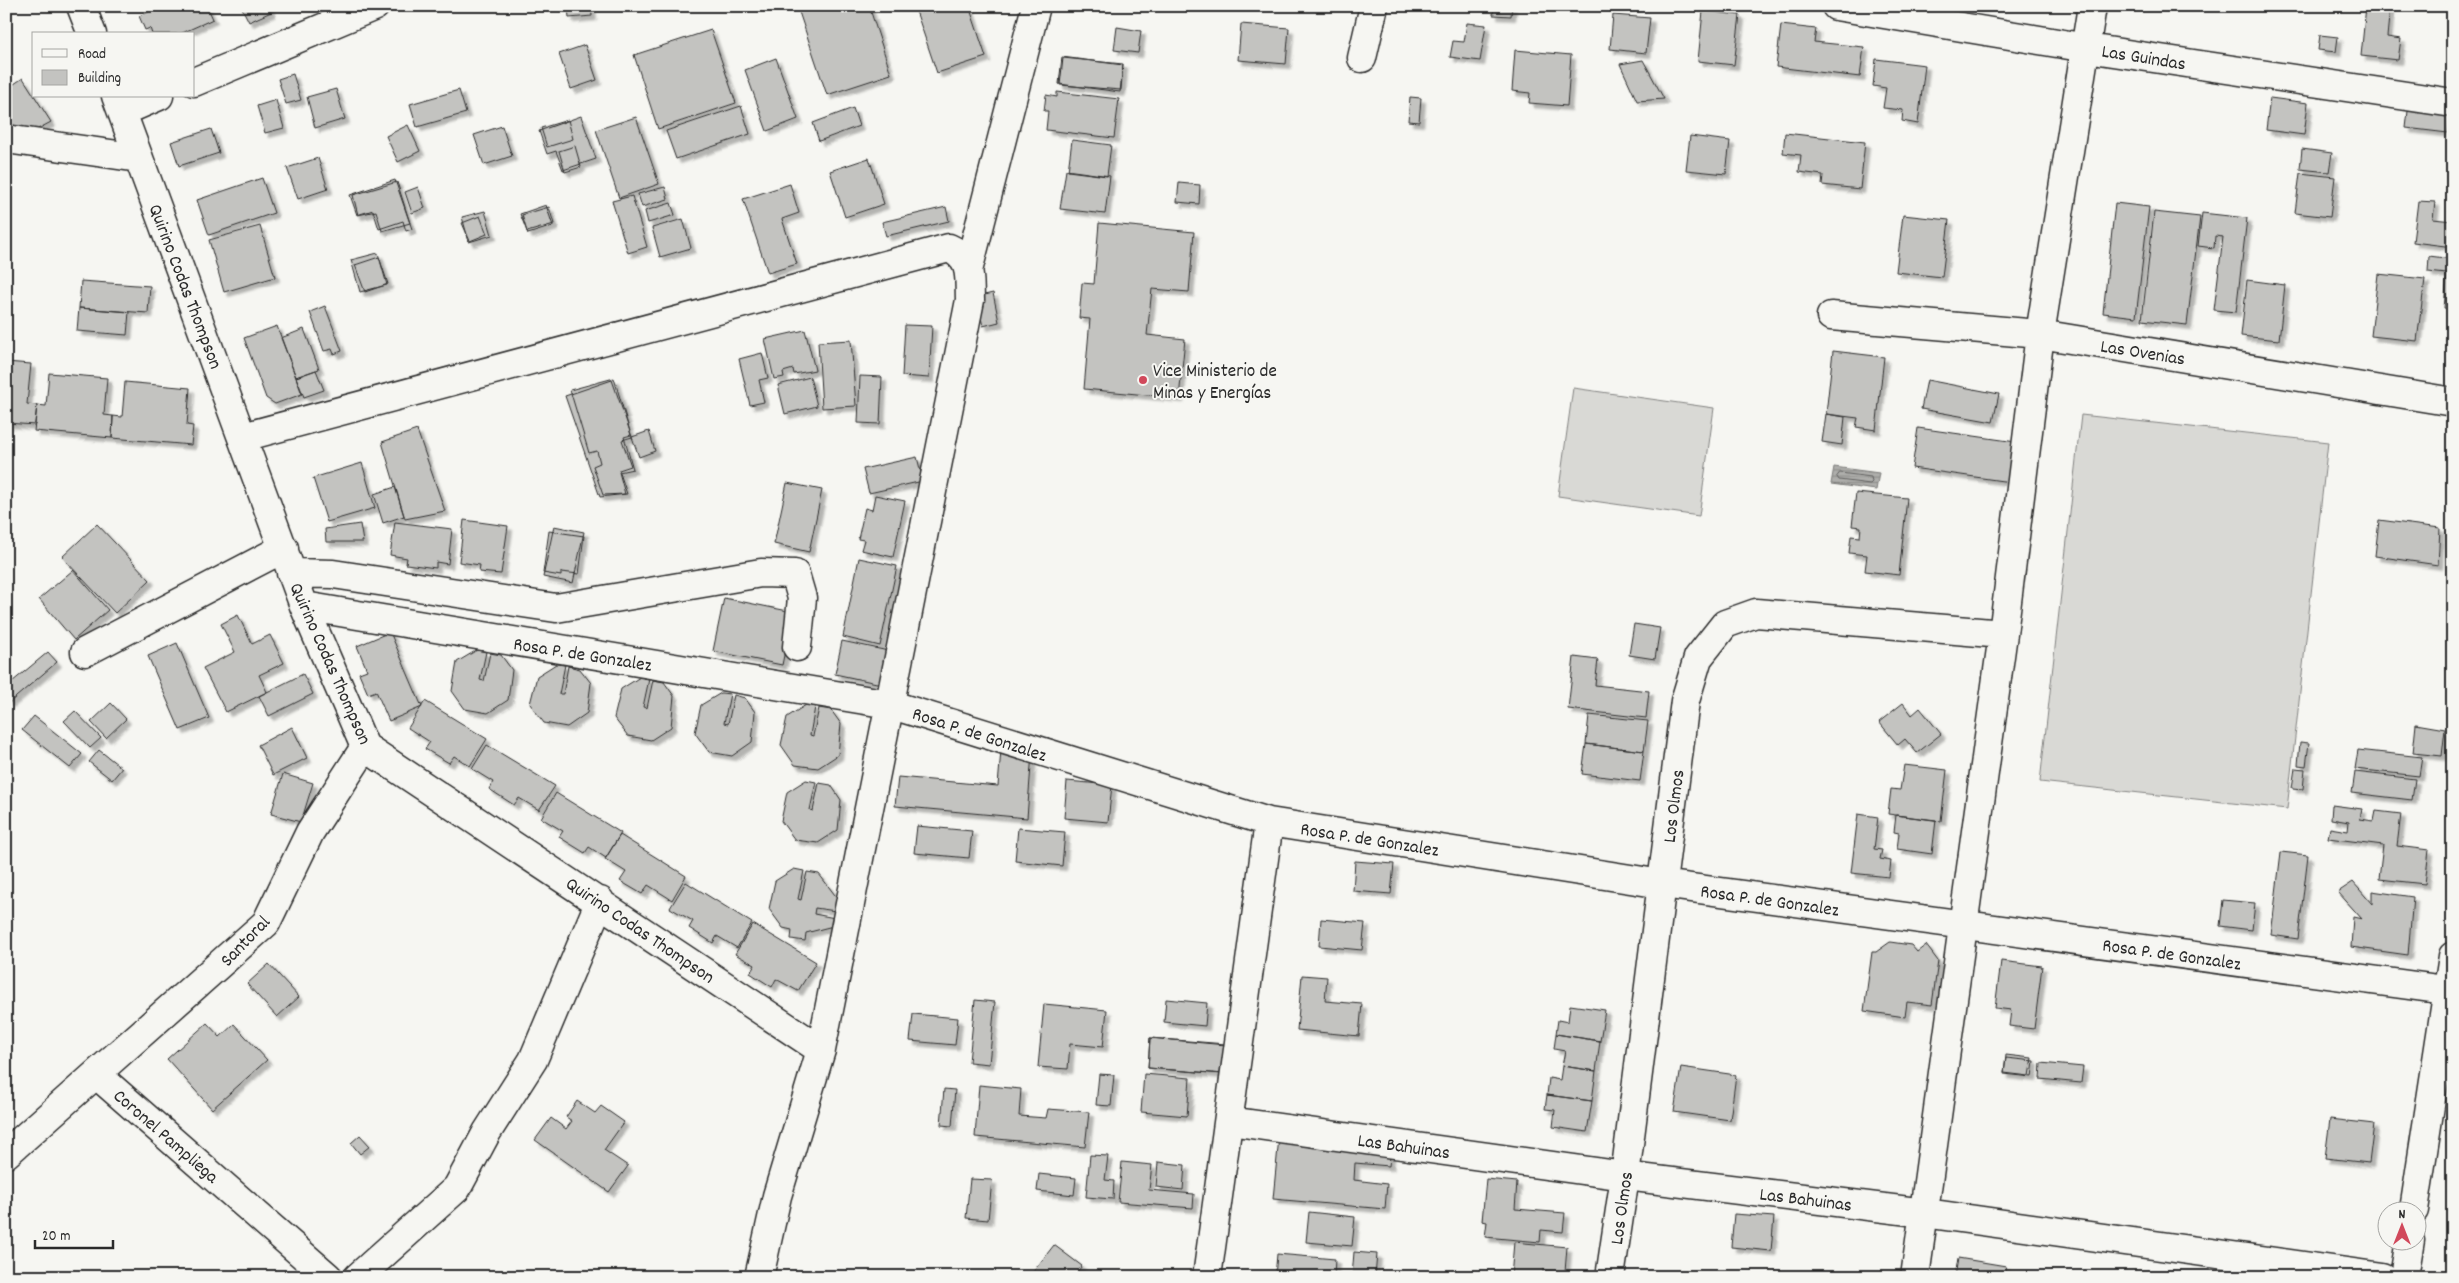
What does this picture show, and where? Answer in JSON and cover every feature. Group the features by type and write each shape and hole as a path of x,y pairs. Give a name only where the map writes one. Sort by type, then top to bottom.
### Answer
{"street":[{"path":"81,6 91,32"},
{"path":"195,82 375,6"},
{"path":"759,1277 777,1196 821,1050 970,300 968,267 1036,6"},
{"path":"1362,58 1374,6"},
{"name":"Las Guindas","path":"1836,6 2087,48 2453,104"},
{"path":"1915,1277 2003,634 2040,334 2087,48 2092,6"},
{"path":"119,104 148,98"},
{"name":"Quirino Codas Thompson","path":"119,104 304,606 365,747 600,901 821,1050"},
{"path":"6,139 139,158"},
{"path":"243,437 949,248 959,252 968,267"},
{"name":"Las Ovenias","path":"1831,316 2040,334 2453,402"},
{"path":"85,652 288,561 333,574 556,608 761,573 795,574 802,598 797,647"},
{"name":"Rosa P. de Gonzalez","path":"304,606 889,704 1269,822 1662,884 2450,991"},
{"name":"Los Olmos","path":"1610,1277 1625,1176 1685,701 1698,658 1725,624 1756,612 2003,634"},
{"name":"Santoral","path":"96,1074 266,923 310,832 365,747"},
{"path":"1208,1277 1269,822"},
{"path":"358,1277 457,1188 487,1132 533,1060 600,901"},
{"path":"2416,1200 2450,991 2453,956"},
{"name":"Coronel Pampliega","path":"6,1154 96,1074 328,1277"},
{"name":"Las Bahuinas","path":"1229,1121 1625,1176 1925,1213 2382,1277"},
{"path":"2404,1277 2408,1250"}],"shaded area":[{"path":"1573,388 1714,408 1699,516 1558,496"},
{"path":"2081,415 2328,442 2287,809 2040,782"}],"water":[{"path":"1834,467 1879,473 1876,490 1831,484"}],"building":[{"path":"162,6 207,6 213,19 184,32 151,32 150,28 145,30 139,16"},
{"path":"241,6 269,6 271,12 249,22"},
{"path":"568,6 591,6 592,16 569,18"},
{"path":"797,6 869,6 891,74 827,95"},
{"path":"931,6 969,6 986,57 937,73 916,11"},
{"path":"1494,6 1512,6 1511,16 1493,15"},
{"path":"2366,6 2390,6 2387,37 2401,39 2398,60 2361,56"},
{"path":"1703,11 1740,15 1734,65 1698,61"},
{"path":"1613,15 1650,18 1646,53 1610,49"},
{"path":"1467,23 1486,25 1480,61 1450,57 1453,41 1464,42"},
{"path":"1241,24 1289,28 1286,64 1238,60"},
{"path":"1781,25 1816,29 1814,42 1864,47 1860,77 1776,67"},
{"path":"1117,27 1141,31 1138,53 1114,50"},
{"path":"711,30 736,103 658,129 634,55"},
{"path":"2320,35 2338,37 2336,52 2318,50"},
{"path":"585,45 597,80 571,89 559,54"},
{"path":"1515,50 1571,55 1567,106 1529,103 1530,93 1512,91"},
{"path":"1062,57 1123,65 1120,92 1059,84"},
{"path":"776,58 798,119 767,131 745,70"},
{"path":"1063,58 1123,64 1121,90 1060,85"},
{"path":"1876,59 1925,65 1918,124 1902,121 1903,110 1883,108 1886,88 1873,86"},
{"path":"1643,60 1664,99 1637,101 1620,64"},
{"path":"293,74 301,100 286,104 278,79"},
{"path":"23,78 32,92 32,98 36,98 51,122 36,130 6,129 6,83 8,82 11,86"},
{"path":"336,89 345,119 315,128 307,97"},
{"path":"459,90 466,113 417,127 410,104"},
{"path":"1057,92 1119,99 1114,138 1046,130 1048,111 1044,111 1046,95 1057,97"},
{"path":"1410,97 1421,98 1419,122 1408,121"},
{"path":"2270,98 2308,103 2304,135 2266,130"},
{"path":"276,100 284,128 265,133 257,106"},
{"path":"741,106 750,134 676,159 666,131"},
{"path":"853,108 859,126 819,141 813,123"},
{"path":"2408,111 2450,116 2448,133 2406,128"},
{"path":"581,116 596,159 563,170 556,151 547,154 539,131"},
{"path":"636,117 659,184 619,198 596,130"},
{"path":"568,120 573,139 547,147 541,128"},
{"path":"408,125 420,151 398,162 386,136"},
{"path":"502,126 512,156 484,165 474,135"},
{"path":"211,129 219,153 179,166 171,142"},
{"path":"1785,133 1865,142 1860,189 1822,185 1823,175 1799,172 1801,155 1783,153"},
{"path":"1690,136 1730,141 1726,174 1686,170"},
{"path":"1072,140 1111,145 1107,176 1068,171"},
{"path":"575,146 581,167 565,172 559,151"},
{"path":"2302,149 2332,153 2329,172 2300,169"},
{"path":"318,158 328,189 298,199 287,168"},
{"path":"869,158 884,204 845,217 830,171"},
{"path":"1066,170 1110,176 1105,214 1060,209"},
{"path":"2300,173 2335,177 2330,217 2295,213"},
{"path":"262,178 274,213 209,235 197,200"},
{"path":"395,180 412,229 406,231 403,221 379,229 373,210 357,215 350,195"},
{"path":"397,182 410,223 382,231 376,211 358,215 353,195"},
{"path":"1179,183 1200,185 1199,204 1177,202"},
{"path":"790,184 799,213 782,219 797,264 768,273 743,199"},
{"path":"418,187 425,208 412,213 405,192"},
{"path":"665,187 668,199 642,207 638,194"},
{"path":"632,196 647,247 628,253 612,201"},
{"path":"2418,201 2435,202 2433,219 2453,221 2453,247 2413,242"},
{"path":"671,203 675,215 648,223 645,211"},
{"path":"2115,203 2149,207 2136,317 2103,313"},
{"path":"546,205 553,226 528,234 520,214"},
{"path":"549,207 554,224 527,232 522,215"},
{"path":"946,207 949,221 886,236 882,222"},
{"path":"485,211 492,235 469,242 462,217"},
{"path":"2154,212 2200,217 2187,325 2142,320"},
{"path":"2202,213 2247,218 2236,312 2214,310 2223,237 2215,236 2214,248 2198,246"},
{"path":"1903,215 1949,220 1942,277 1896,272"},
{"path":"480,216 487,234 470,241 462,223"},
{"path":"683,219 691,248 660,257 652,228"},
{"path":"1099,223 1194,232 1189,292 1152,289 1147,335 1185,339 1179,398 1084,389 1090,319 1079,318 1082,283 1094,284"},
{"path":"260,226 275,277 224,292 209,240"},
{"path":"378,253 387,285 360,292 351,260"},
{"path":"2429,256 2453,259 2453,309 2444,308 2447,274 2428,272"},
{"path":"379,257 388,284 365,292 355,265"},
{"path":"2378,274 2425,279 2417,341 2371,336"},
{"path":"2247,280 2285,285 2279,340 2241,336"},
{"path":"81,281 150,286 148,313 79,308"},
{"path":"993,293 999,322 983,326 976,297"},
{"path":"325,306 342,351 334,354 332,349 324,351 310,312"},
{"path":"79,308 129,312 127,335 77,331"},
{"path":"905,325 932,326 929,378 902,376"},
{"path":"277,326 302,394 275,404 266,398 244,338"},
{"path":"304,329 319,369 296,377 281,338"},
{"path":"805,330 815,370 794,374 793,369 783,372 784,377 774,379 765,339"},
{"path":"851,340 856,406 822,408 818,342"},
{"path":"1833,351 1884,357 1876,430 1856,427 1858,418 1826,414"},
{"path":"762,353 768,378 759,380 764,402 750,405 739,359"},
{"path":"6,362 31,364 27,404 37,405 35,425 6,423"},
{"path":"316,370 324,390 304,397 296,377"},
{"path":"49,373 107,378 104,415 113,416 112,438 34,431 37,405 46,406"},
{"path":"860,376 882,377 880,424 858,423"},
{"path":"810,377 817,406 785,414 778,385"},
{"path":"614,378 631,435 624,437 633,469 619,472 625,494 603,495 593,466 600,463 597,451 589,453 570,390"},
{"path":"612,380 632,437 622,440 631,466 619,470 627,494 600,497 565,396"},
{"path":"1927,380 1999,394 1993,422 1921,409"},
{"path":"125,382 190,388 187,425 193,426 191,445 112,438 113,416 122,417"},
{"path":"1826,414 1845,417 1842,445 1822,442"},
{"path":"1918,428 2016,442 2010,482 1912,468"},
{"path":"417,430 445,511 405,519 382,442"},
{"path":"649,431 655,451 639,457 632,437"},
{"path":"917,457 923,481 869,493 863,469"},
{"path":"362,463 375,508 327,522 313,478"},
{"path":"787,483 822,490 809,552 774,544"},
{"path":"395,487 404,516 383,523 374,494"},
{"path":"1856,493 1907,498 1899,575 1865,571 1867,555 1849,553 1851,536 1860,537 1861,527 1852,526"},
{"path":"875,495 905,501 893,557 861,550 864,540 858,539 865,508 872,510"},
{"path":"464,520 508,526 501,574 479,572 480,565 459,562"},
{"path":"2379,520 2440,528 2438,565 2375,556"},
{"path":"395,522 452,529 448,564 436,562 436,568 406,564 407,558 390,555"},
{"path":"97,524 150,580 115,613 62,557"},
{"path":"360,524 363,542 326,542 325,529"},
{"path":"554,526 584,532 573,583 543,577"},
{"path":"549,531 584,536 579,574 561,572 561,576 543,573"},
{"path":"859,558 897,566 880,646 843,637"},
{"path":"73,570 108,610 74,640 39,599"},
{"path":"724,598 793,612 782,665 713,651"},
{"path":"238,615 252,644 270,635 284,663 259,675 267,692 226,712 203,668 235,652 221,624"},
{"path":"1634,624 1660,628 1655,659 1629,655"},
{"path":"390,632 422,707 389,721 376,691 368,694 359,673 367,670 357,646"},
{"path":"842,641 893,652 886,685 835,674"},
{"path":"177,643 209,718 180,730 148,656"},
{"path":"477,650 486,652 480,680 484,681 490,653 501,655 512,670 508,700 488,713 465,709 452,691 457,662"},
{"path":"48,652 57,662 9,703 6,700 6,687"},
{"path":"1574,657 1598,660 1595,685 1649,691 1646,718 1568,709"},
{"path":"556,664 565,665 559,694 563,694 568,666 580,669 591,683 587,713 567,727 544,723 530,704 537,676"},
{"path":"303,674 313,694 269,716 259,696"},
{"path":"640,677 649,679 643,707 647,708 653,680 664,682 674,696 671,727 651,740 628,736 614,718 621,689"},
{"path":"721,693 730,694 724,723 728,724 734,695 745,698 755,712 752,742 732,756 709,752 695,733 701,705"},
{"path":"425,701 487,739 470,766 454,756 449,763 425,749 430,742 408,728"},
{"path":"111,703 126,719 106,738 91,722"},
{"path":"1903,703 1912,715 1920,708 1941,734 1917,753 1905,739 1898,745 1879,722"},
{"path":"806,705 815,707 810,735 813,736 819,708 831,710 841,724 838,755 818,768 795,765 781,745 787,717"},
{"path":"75,711 101,738 90,748 64,721"},
{"path":"1589,715 1648,721 1644,751 1586,744"},
{"path":"34,716 82,754 70,768 22,730"},
{"path":"2416,724 2445,729 2442,756 2413,753"},
{"path":"292,727 307,758 273,775 258,745"},
{"path":"2300,742 2309,743 2306,766 2298,765"},
{"path":"1586,744 1644,751 1640,781 1582,774"},
{"path":"487,745 555,786 539,810 519,798 514,805 489,789 493,782 472,769"},
{"path":"99,750 122,768 112,780 89,762"},
{"path":"1001,750 1032,753 1027,818 895,806 898,777 998,786"},
{"path":"2358,750 2422,757 2419,776 2355,769"},
{"path":"1904,765 1947,770 1941,821 1888,814 1891,789 1900,790"},
{"path":"2295,768 2305,769 2303,789 2292,788"},
{"path":"2355,772 2415,779 2412,800 2352,793"},
{"path":"283,774 313,783 301,822 271,814"},
{"path":"806,780 816,782 810,810 813,811 819,783 831,785 841,800 838,830 818,843 795,840 781,821 787,792"},
{"path":"1067,781 1112,785 1108,822 1064,818"},
{"path":"556,793 621,833 606,858 589,847 585,853 559,837 563,831 541,818"},
{"path":"2332,805 2362,809 2360,819 2374,821 2376,811 2401,814 2397,846 2429,850 2425,884 2379,879 2383,845 2328,838 2330,828 2348,831 2349,822 2331,819"},
{"path":"1858,814 1878,817 1874,849 1882,850 1880,859 1891,861 1889,877 1851,873"},
{"path":"1896,815 1936,820 1932,854 1897,849 1899,833 1894,832"},
{"path":"917,826 972,831 969,858 914,853"},
{"path":"1018,828 1065,832 1062,866 1015,861"},
{"path":"620,835 686,876 672,900 648,885 642,894 620,881 626,872 605,859"},
{"path":"2281,852 2308,855 2298,939 2271,935"},
{"path":"1355,861 1394,864 1391,894 1353,891"},
{"path":"794,869 804,871 798,899 801,900 807,872 819,874 838,899 836,911 815,908 814,914 835,918 833,926 806,933 805,941 791,939 792,930 783,928 769,909 775,881"},
{"path":"686,882 752,923 737,948 717,936 713,943 689,928 693,921 670,908"},
{"path":"2353,882 2372,904 2372,891 2413,897 2408,955 2351,947 2353,917 2362,919 2338,892"},
{"path":"2223,900 2255,903 2252,930 2220,926"},
{"path":"1321,919 1365,923 1362,950 1319,946"},
{"path":"753,924 816,962 798,991 776,979 772,987 750,973 755,965 735,954"},
{"path":"1890,942 1911,945 1917,952 1926,945 1938,961 1932,1005 1907,1002 1905,1017 1864,1011 1872,952 1876,952"},
{"path":"2001,961 2042,966 2034,1029 2009,1026 2011,1010 1995,1008"},
{"path":"269,964 299,997 277,1017 247,984"},
{"path":"1302,975 1327,977 1325,1001 1362,1004 1359,1036 1297,1030"},
{"path":"1166,999 1207,1003 1205,1026 1164,1022"},
{"path":"975,1000 995,1002 989,1064 969,1062"},
{"path":"1044,1004 1107,1010 1103,1047 1070,1044 1068,1069 1038,1067"},
{"path":"1570,1005 1605,1010 1600,1041 1556,1034 1558,1020 1568,1022"},
{"path":"913,1014 958,1018 955,1045 910,1041"},
{"path":"207,1023 220,1037 234,1024 267,1060 212,1109 167,1059"},
{"path":"1556,1034 1600,1041 1596,1071 1562,1066 1565,1051 1554,1049"},
{"path":"1150,1038 1226,1044 1224,1074 1148,1068"},
{"path":"1150,1038 1226,1045 1223,1074 1148,1068"},
{"path":"2006,1055 2032,1058 2029,1076 2004,1073"},
{"path":"2006,1058 2034,1061 2032,1077 2004,1074"},
{"path":"2041,1063 2083,1067 2081,1083 2040,1079"},
{"path":"1562,1066 1596,1071 1592,1101 1547,1095 1549,1078 1560,1080"},
{"path":"1681,1067 1736,1075 1730,1120 1674,1112"},
{"path":"1099,1074 1114,1075 1111,1106 1096,1105"},
{"path":"1144,1074 1190,1078 1187,1116 1141,1112"},
{"path":"979,1085 1021,1089 1019,1116 1046,1118 1048,1109 1089,1112 1085,1147 975,1137"},
{"path":"944,1089 955,1090 952,1126 941,1125"},
{"path":"1547,1095 1592,1101 1587,1132 1553,1127 1555,1110 1545,1109"},
{"path":"577,1101 595,1113 601,1106 624,1122 604,1150 628,1166 609,1192 535,1140 551,1118 566,1129 572,1121 566,1117"},
{"path":"2330,1119 2374,1124 2369,1163 2325,1158"},
{"path":"360,1135 370,1146 360,1154 351,1143"},
{"path":"1279,1137 1391,1147 1389,1166 1355,1163 1354,1180 1387,1184 1385,1209 1273,1199"},
{"path":"1090,1155 1108,1156 1105,1180 1114,1181 1113,1199 1086,1197"},
{"path":"1122,1162 1152,1165 1149,1190 1194,1194 1193,1208 1118,1202"},
{"path":"1158,1162 1185,1165 1183,1190 1156,1187"},
{"path":"1039,1174 1076,1178 1074,1195 1037,1191"},
{"path":"970,1179 992,1180 988,1220 966,1218"},
{"path":"1486,1179 1517,1182 1515,1209 1565,1213 1563,1232 1541,1230 1540,1242 1485,1237 1487,1222 1482,1221"},
{"path":"1309,1212 1355,1217 1352,1246 1306,1242"},
{"path":"1734,1214 1774,1217 1771,1251 1731,1247"},
{"path":"1514,1242 1567,1247 1565,1272 1543,1270 1543,1277 1511,1277"},
{"path":"1054,1245 1082,1266 1073,1277 1029,1277"},
{"path":"1354,1252 1377,1254 1375,1277 1352,1277"},
{"path":"1277,1254 1335,1259 1334,1277 1275,1277"},
{"path":"1958,1258 2006,1266 2004,1277 1955,1277"}],"place":[{"name":"Vice Ministerio de Minas y Energías","path":"1143,380"}]}
